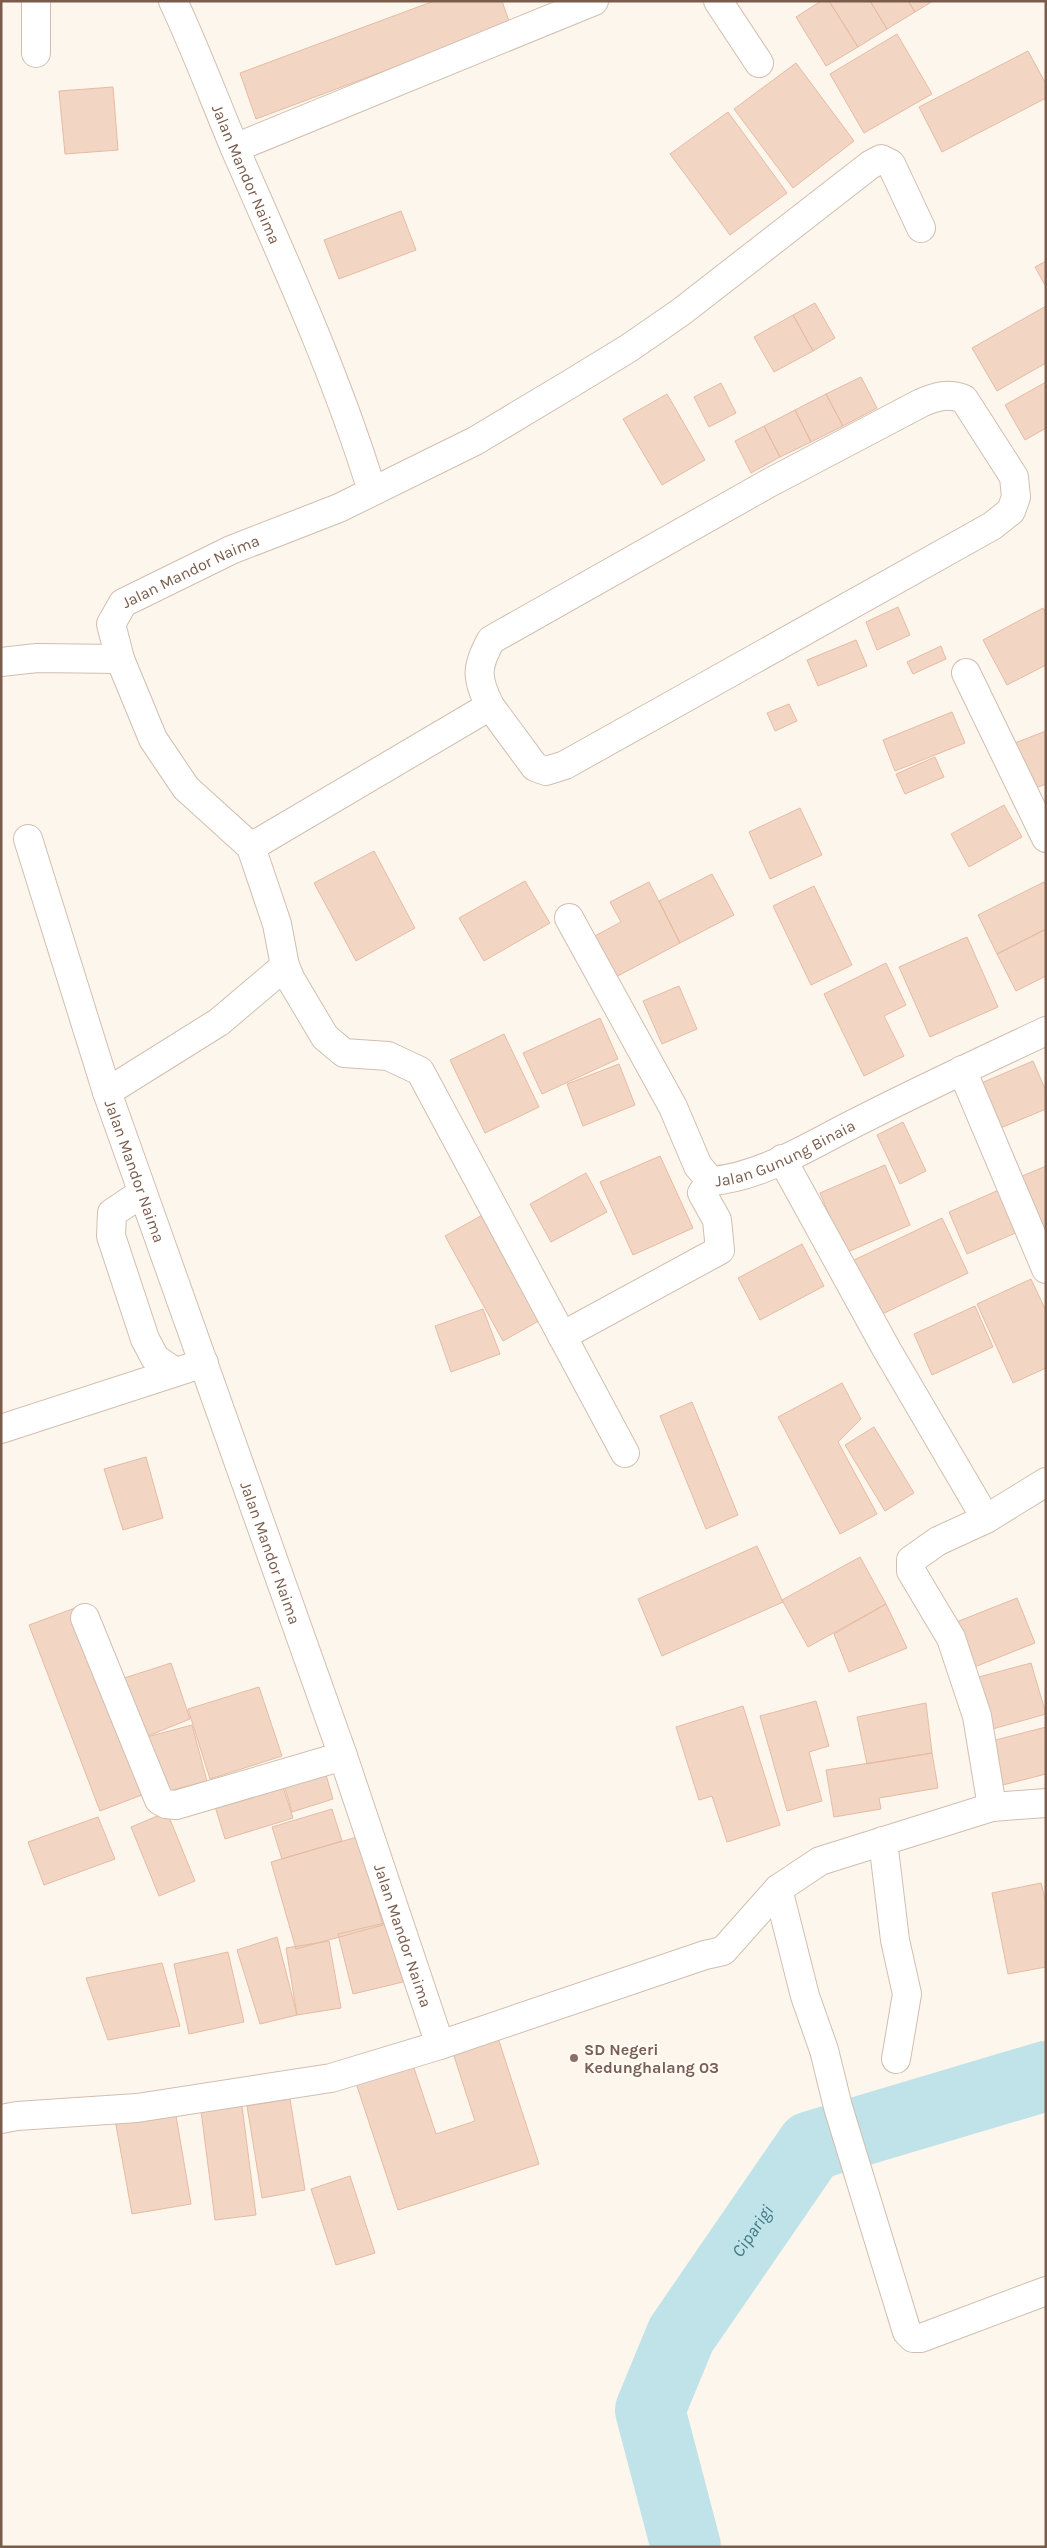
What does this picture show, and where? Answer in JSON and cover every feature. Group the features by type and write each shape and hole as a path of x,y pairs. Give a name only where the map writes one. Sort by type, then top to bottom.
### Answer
{"street":[{"path":"36,1 36,53"},
{"name":"Jalan Mandor Naima","path":"173,1 195,48 235,148 319,343 354,431 372,491 339,508 231,550 123,603 111,624 120,660 153,739 186,788 251,847 277,924 288,973 219,1022 107,1092 343,1756 440,2045"},
{"path":"235,148 594,1"},
{"path":"718,1 760,63"},
{"path":"372,491 475,441 629,348 681,312 881,159 890,164 921,228"},
{"path":"952,394 964,399 1014,477 1016,497 1011,511 992,526 565,766 546,771 534,767 490,706 482,689 478,672 481,658 490,640 769,483 937,396 952,394"},
{"path":"1,662 37,658 120,660"},
{"path":"966,673 1046,838"},
{"path":"251,847 490,706"},
{"path":"28,839 107,1092"},
{"name":"Jalan Gunung Binaia","path":"569,918 673,1107 698,1166 711,1181 730,1180 782,1159 962,1070 1046,1031"},
{"path":"288,973 325,1037 344,1053 388,1056 420,1071 625,1453"},
{"path":"962,1070 1046,1269"},
{"path":"782,1159 887,1350 986,1519"},
{"path":"562,1336 720,1250 716,1220 702,1193 711,1181"},
{"path":"142,1194 112,1213 111,1236 145,1339 155,1358 175,1372"},
{"path":"1,1429 204,1363"},
{"path":"992,1807 977,1716 951,1638 911,1571 911,1560 938,1541 986,1519 1046,1482"},
{"path":"86,1618 159,1800 166,1804 186,1802 343,1756"},
{"path":"1,2119 17,2116 137,2108 332,2078 440,2045 705,1954 723,1951 778,1889 820,1861 992,1807 1046,1803"},
{"path":"883,1841 895,1940 907,1994 896,2059"},
{"path":"778,1889 806,1996 824,2050 838,2106 886,2260 904,2326 910,2336 916,2338 1046,2291"}],"building":[{"path":"434,1 502,1 510,24 256,119 240,73"},
{"path":"821,1 829,1 858,47 826,66 796,17"},
{"path":"829,1 870,1 887,29 858,47"},
{"path":"870,1 908,1 915,12 887,29"},
{"path":"908,1 933,1 915,12"},
{"path":"897,34 932,94 864,133 830,74"},
{"path":"1028,51 1046,84 1046,98 942,152 919,107"},
{"path":"796,63 854,141 793,188 734,109"},
{"path":"113,87 118,150 65,154 59,91"},
{"path":"728,112 787,193 730,235 670,154"},
{"path":"401,211 416,250 339,279 324,240"},
{"path":"1046,261 1046,287 1035,267"},
{"path":"815,303 835,338 813,351 793,315"},
{"path":"1046,306 1046,363 997,391 972,348"},
{"path":"793,315 813,351 774,372 754,337"},
{"path":"861,377 877,408 843,426 826,394"},
{"path":"1046,382 1046,428 1025,440 1005,405"},
{"path":"721,383 736,413 709,427 694,397"},
{"path":"667,394 705,460 662,485 623,419"},
{"path":"826,394 843,426 811,442 795,410"},
{"path":"795,410 811,442 780,457 764,426"},
{"path":"764,426 780,457 751,473 735,441"},
{"path":"898,607 910,635 877,650 866,622"},
{"path":"1043,608 1046,613 1046,665 1007,685 983,640"},
{"path":"856,640 867,666 818,686 807,660"},
{"path":"941,646 946,659 913,674 907,662"},
{"path":"789,704 797,721 775,731 767,713"},
{"path":"952,712 965,743 895,771 883,740"},
{"path":"1046,731 1046,784 1030,790 1012,744"},
{"path":"935,757 944,777 905,794 896,774"},
{"path":"1004,805 1022,837 969,867 951,834"},
{"path":"800,808 822,855 770,879 749,832"},
{"path":"374,851 415,928 356,961 314,883"},
{"path":"712,874 734,915 680,943 659,901"},
{"path":"525,881 550,923 484,961 459,918"},
{"path":"649,882 680,943 612,979 591,938 621,922 610,902"},
{"path":"1044,882 1046,887 1046,929 997,954 978,915"},
{"path":"814,886 852,965 811,985 773,906"},
{"path":"1046,929 1046,976 1016,991 997,954"},
{"path":"967,937 998,1007 930,1037 899,967"},
{"path":"886,963 906,1005 884,1016 904,1056 864,1076 824,994"},
{"path":"679,986 697,1029 662,1044 643,1001"},
{"path":"600,1018 618,1059 542,1094 523,1053"},
{"path":"504,1034 539,1107 485,1133 450,1060"},
{"path":"1033,1061 1046,1091 1046,1109 998,1129 979,1084"},
{"path":"619,1064 635,1105 583,1126 567,1084"},
{"path":"903,1122 926,1171 900,1184 877,1135"},
{"path":"660,1156 693,1228 633,1255 600,1182"},
{"path":"885,1165 910,1225 845,1253 820,1193"},
{"path":"1046,1166 1046,1233 1037,1237 1013,1180"},
{"path":"586,1173 607,1212 551,1242 530,1204"},
{"path":"1001,1189 1020,1231 967,1254 949,1212"},
{"path":"486,1213 544,1318 503,1341 445,1236"},
{"path":"942,1218 968,1273 876,1317 850,1262"},
{"path":"802,1244 824,1286 760,1320 738,1278"},
{"path":"1031,1279 1046,1311 1046,1368 1013,1383 977,1304"},
{"path":"975,1306 993,1347 932,1375 914,1334"},
{"path":"483,1309 500,1354 451,1372 435,1326"},
{"path":"842,1383 861,1419 838,1442 877,1514 840,1534 778,1417"},
{"path":"692,1402 738,1515 706,1529 660,1416"},
{"path":"874,1427 914,1493 885,1511 845,1445"},
{"path":"146,1457 163,1518 123,1530 104,1469"},
{"path":"757,1546 783,1602 662,1656 638,1599"},
{"path":"860,1557 886,1604 808,1647 782,1600"},
{"path":"1017,1598 1035,1643 972,1668 954,1623"},
{"path":"886,1604 907,1648 849,1672 834,1634"},
{"path":"75,1608 147,1793 100,1811 29,1625"},
{"path":"171,1663 190,1719 143,1738 115,1681"},
{"path":"1031,1663 1046,1714 989,1730 975,1678"},
{"path":"259,1687 282,1756 210,1779 188,1709"},
{"path":"816,1701 829,1746 809,1752 822,1801 787,1811 760,1716"},
{"path":"926,1703 932,1753 867,1764 857,1717"},
{"path":"743,1706 780,1825 727,1842 712,1796 699,1800 676,1727"},
{"path":"192,1725 207,1781 158,1794 143,1738"},
{"path":"1046,1727 1046,1774 999,1786 988,1742"},
{"path":"932,1753 938,1788 879,1798 881,1809 834,1817 826,1770"},
{"path":"324,1768 333,1799 292,1812 283,1781"},
{"path":"281,1781 293,1818 225,1839 214,1803"},
{"path":"332,1809 342,1841 282,1859 272,1827"},
{"path":"167,1812 195,1881 159,1896 131,1827"},
{"path":"98,1817 115,1859 44,1885 28,1842"},
{"path":"357,1837 383,1925 296,1949 271,1862"},
{"path":"1041,1883 1046,1903 1046,1967 1008,1974 992,1893"},
{"path":"389,1922 403,1982 353,1994 338,1934"},
{"path":"277,1937 297,2015 260,2024 237,1950"},
{"path":"329,1941 341,2008 297,2015 286,1948"},
{"path":"228,1952 244,2022 189,2034 174,1964"},
{"path":"162,1963 180,2026 108,2040 86,1978"},
{"path":"498,2038 539,2164 398,2210 353,2074 410,2056 436,2134 475,2121 453,2053"},
{"path":"241,2098 256,2215 215,2220 200,2103"},
{"path":"290,2099 305,2190 262,2198 247,2106"},
{"path":"174,2104 191,2204 132,2214 114,2114"},
{"path":"350,2176 375,2253 336,2265 311,2189"}],"waterway":[{"name":"Ciparigi","path":"686,2547 650,2410 681,2335 811,2146 1046,2076"}],"place":[{"name":"SD Negeri Kedunghalang 03","path":"574,2058"}]}
